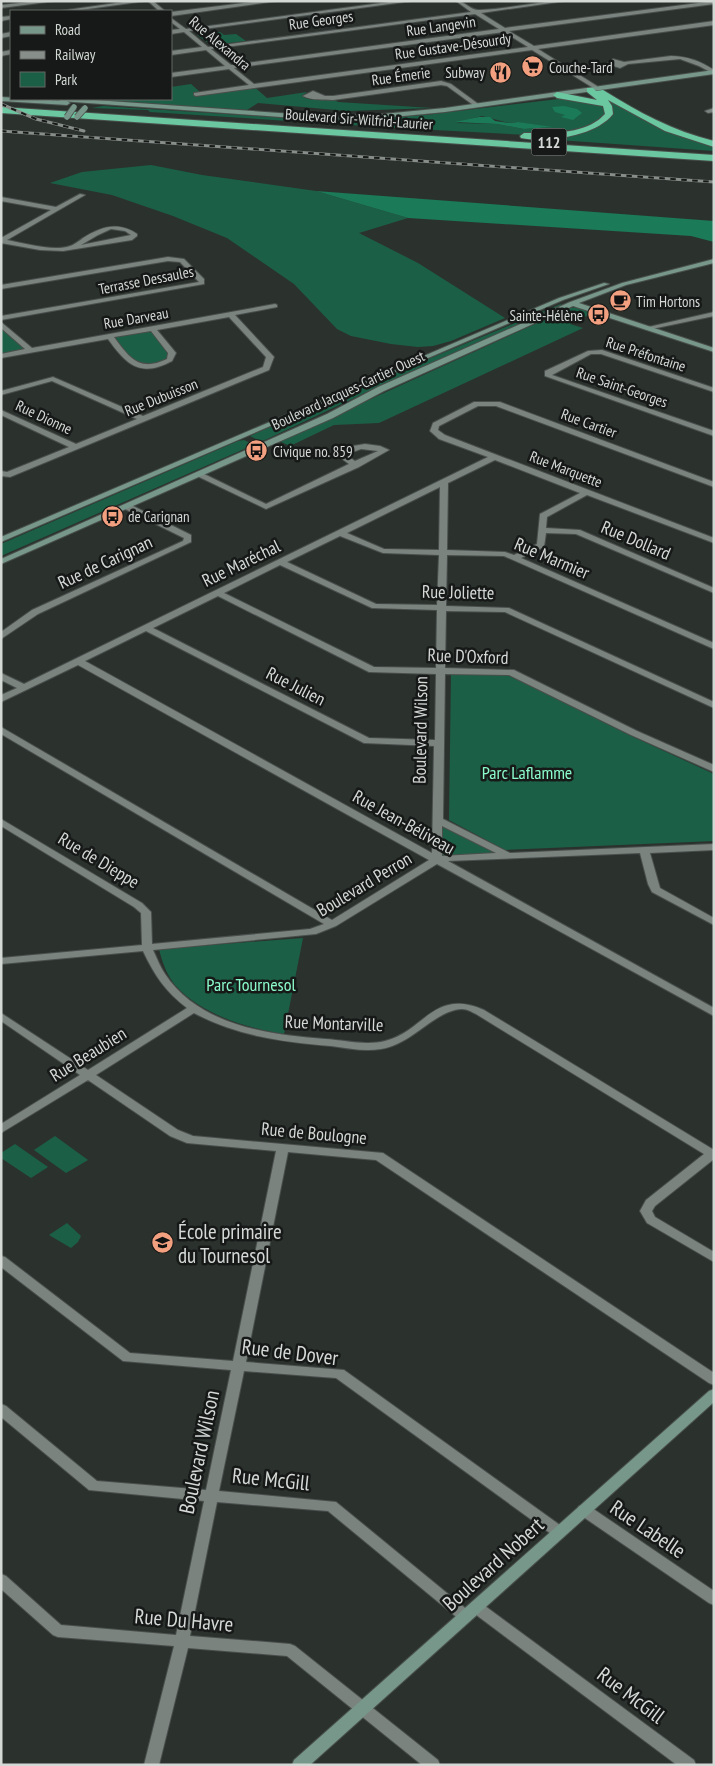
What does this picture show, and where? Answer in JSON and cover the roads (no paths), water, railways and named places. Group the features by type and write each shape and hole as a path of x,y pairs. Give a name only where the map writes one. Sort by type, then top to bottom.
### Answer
{"highway":[{"path":"385,131 528,136 561,134 587,129 603,121 610,113 606,102 593,89"},
{"path":"593,89 652,124 682,136 714,144"},
{"path":"557,95 588,99 606,105"},
{"name":"Boulevard Sir-Wilfrid-Laurier","path":"1,106 714,154"},
{"name":"Boulevard Sir-Wilfrid-Laurier","path":"1,110 714,158"},
{"path":"1,117 71,119 352,137 478,142"}],"main road":[{"path":"493,104 713,71"},
{"path":"20,100 357,117 417,114 593,89"},
{"path":"64,100 77,103"},
{"path":"71,119 77,103"},
{"path":"71,119 87,104"},
{"name":"Boulevard Jacques-Cartier Ouest","path":"1,540 561,299 596,286 657,268 714,257"},
{"name":"Boulevard Jacques-Cartier Ouest","path":"1,562 330,416 380,389 573,303 624,284 714,261"},
{"path":"561,299 714,350"},
{"name":"Boulevard Nobert","path":"299,1765 714,1394"}],"street":[{"path":"1,8 53,1"},
{"path":"89,1 96,7"},
{"path":"71,10 144,1"},
{"path":"150,1 161,10"},
{"path":"172,14 275,1"},
{"path":"172,32 410,1"},
{"path":"458,1 593,89"},
{"name":"Rue Georges","path":"172,53 563,1"},
{"name":"Rue Langevin","path":"172,75 714,2"},
{"name":"Rue Alexandra","path":"172,20 252,86"},
{"name":"Rue Gustave-Désourdy","path":"196,94 714,23"},
{"path":"626,63 681,56 691,59 713,71"},
{"name":"Rue Émerie","path":"321,97 333,98 440,83 449,85 478,106"},
{"path":"2,241 82,194"},
{"path":"1,199 58,209"},
{"path":"2,241 37,248 73,247 132,238 135,235 120,227 110,227 73,247"},
{"name":"Terrasse Dessaules","path":"1,287 168,259 182,260 202,280 202,283 1,318"},
{"name":"Rue Darveau","path":"1,356 275,306"},
{"name":"Rue Dubuisson","path":"1,473 7,475 261,370 268,365 270,357 230,314"},
{"path":"647,328 714,314"},
{"path":"1,324 30,350"},
{"path":"110,336 126,359 133,364 148,367 160,366 170,360 172,353 153,329"},
{"name":"Rue Préfontaine","path":"571,361 590,352 602,352 714,390"},
{"name":"Rue Saint-Georges","path":"571,361 548,373 549,376 714,434"},
{"path":"1,393 53,379 143,419"},
{"name":"Rue Cartier","path":"455,416 478,404 497,404 714,485"},
{"name":"Rue Dionne","path":"1,412 76,447"},
{"name":"Rue Marquette","path":"455,416 436,425 434,431 442,437 714,541"},
{"name":"Rue Maréchal","path":"1,699 495,456"},
{"path":"199,475 266,506 356,464"},
{"name":"Boulevard Wilson","path":"437,859 444,482"},
{"path":"514,558 541,545 543,516 587,492"},
{"name":"Rue de Carignan","path":"1,636 35,612 187,542 188,537 128,507"},
{"name":"Rue Dollard","path":"542,530 577,532 714,591"},
{"path":"703,537 714,530"},
{"name":"Rue Marmier","path":"340,533 383,551 504,554 714,646"},
{"name":"Rue Joliette","path":"280,562 370,605 380,607 500,609 510,612 714,705"},
{"name":"Rue D'Oxford","path":"218,593 372,670 511,672 714,769"},
{"name":"Rue Julien","path":"147,628 367,741 439,743"},
{"name":"Rue Jean-Béliveau","path":"78,661 714,1013"},
{"path":"1,676 24,688"},
{"path":"1,730 332,924"},
{"path":"438,820 508,856"},
{"name":"Rue de Dieppe","path":"1,822 138,905 146,912 148,948"},
{"name":"Boulevard Perron","path":"1,961 312,932 332,924 437,859 714,847"},
{"path":"644,850 656,890 714,922"},
{"name":"Rue Montarville","path":"148,948 165,984 180,999 194,1009 234,1028 264,1036 379,1046 400,1040 447,1008 464,1006 480,1012 712,1155"},
{"name":"Rue Beaubien","path":"1,1130 194,1009"},
{"name":"Rue de Boulogne","path":"1,1016 174,1133 191,1140 379,1156 714,1380"},
{"name":"Boulevard Wilson","path":"151,1765 182,1642 284,1147"},
{"path":"712,1155 650,1203 646,1212 651,1220 714,1258"},
{"name":"Rue de Dover","path":"1,1260 127,1358 339,1373 559,1532"},
{"name":"Rue McGill","path":"1,1409 94,1486 211,1494 331,1506 471,1611 689,1765"},
{"name":"Rue Labelle","path":"584,1510 714,1599"},
{"name":"Rue Du Havre","path":"1,1580 58,1631 290,1650 433,1765"}],"railway":[{"path":"1,104 36,119 84,131"},
{"path":"1,131 714,182"}],"place":[{"name":"Couche-Tard","path":"533,67"},
{"name":"Subway","path":"501,72"},
{"name":"Tim Hortons","path":"620,301"},
{"name":"Sainte-Hélène","path":"599,315"},
{"name":"Civique no. 859","path":"257,451"},
{"name":"de Carignan","path":"112,516"},
{"name":"École primaire du Tournesol","path":"162,1243"}],"park label":[{"name":"Parc Laflamme","path":"527,772"},
{"name":"Parc Tournesol","path":"251,984"}]}
